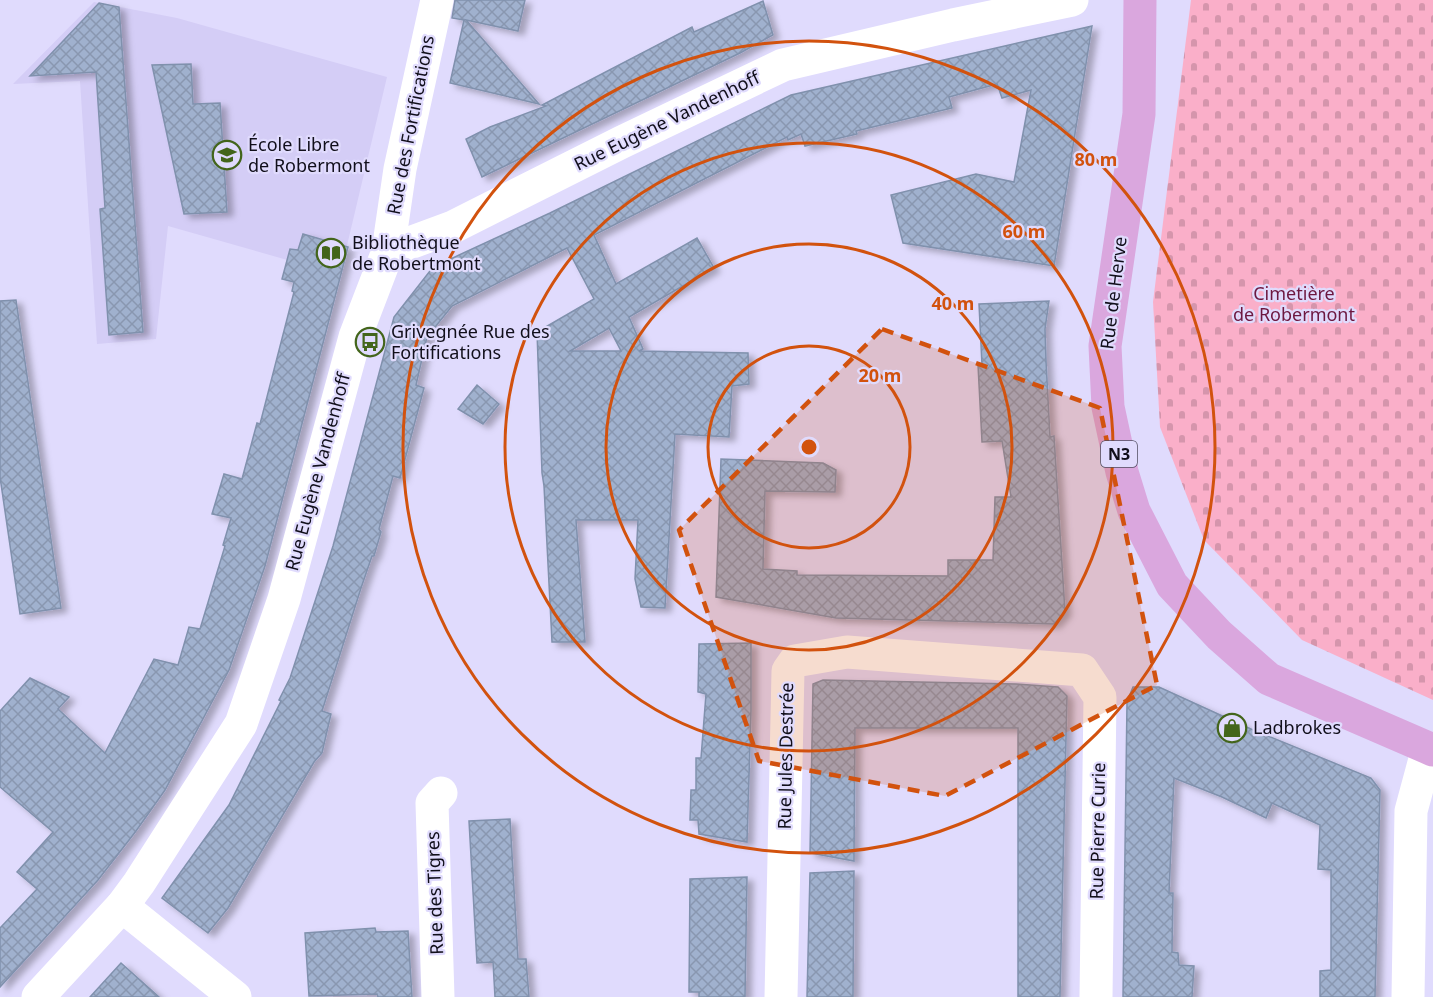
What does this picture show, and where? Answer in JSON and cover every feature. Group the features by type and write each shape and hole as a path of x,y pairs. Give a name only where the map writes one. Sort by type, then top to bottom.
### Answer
{"main road":[{"name":"Rue de Herve","path":"1134,0 1139,114 1105,346 1108,407 1122,472 1134,511 1172,585 1219,635 1269,679 1431,749"}],"street":[{"name":"Rue des Fortifications","path":"388,251 400,169 437,0"},
{"name":"Rue Eugène Vandenhoff","path":"38,997 122,906 150,868 241,724 284,599 355,337 388,251 453,227 622,142 783,65 1072,0"},
{"name":"Rue Jules Destrée","path":"781,997 788,671 795,661 847,652 1082,670"},
{"name":"Rue Pierre Curie","path":"1082,670 1100,697 1096,997"},
{"path":"1408,997 1411,811 1431,749"},
{"name":"Rue des Tigres","path":"438,997 432,803 441,793"},
{"path":"122,906 235,997"}],"highlighted area":[{"path":"882,329 1100,408 1157,685 945,796 759,761 679,530"}],"shaded area":[{"name":"École Libre de Robermont","path":"94,2 177,18 387,77 340,275 168,226 156,339 97,344 80,81 13,84"}],"green space":[{"name":"Cimetière de Robermont","path":"1191,0 1433,0 1433,700 1302,640 1204,540 1160,427 1153,302"}],"building":[{"path":"455,0 525,0 518,31 466,20 539,104 450,83 464,20 452,18"},
{"path":"763,1 773,35 482,177 466,139 490,127 546,106 542,105 692,27 694,32"},
{"path":"99,3 119,7 143,332 109,335 100,209 105,208 96,72 30,76"},
{"path":"1092,26 1054,266 903,243 891,195 976,174 1014,182 1031,90 1002,98 997,84 949,97 952,108 856,131 857,134 805,146 801,134 788,140 787,137 594,235 616,284 697,238 714,268 629,317 643,349 639,351 748,353 749,384 732,386 729,437 675,434 665,608 641,607 635,579 638,520 576,520 585,642 552,642 542,473 537,332 594,299 567,248 452,306 427,337 416,385 424,388 400,478 393,476 374,556 372,556 361,588 322,711 331,714 322,753 314,762 228,908 208,933 162,898 229,805 281,701 279,700 290,678 333,546 394,317 433,267 550,213 791,95","holes":["609,328 621,351 570,351"]},
{"path":"191,64 193,104 220,103 227,212 184,214 152,65"},
{"path":"303,234 348,247 265,566 229,670 165,790 136,831 98,880 0,987 0,928 37,889 17,872 53,832 0,787 0,711 30,678 69,697 58,709 105,753 154,659 178,665 189,627 200,629 225,546 223,545 231,518 212,514 224,474 242,479 257,423 260,424 294,292 292,291 294,282 282,279 290,249 298,250"},
{"path":"16,300 61,608 20,614 0,477 0,301"},
{"path":"1049,301 1045,329 1046,361 1050,437 1054,436 1065,612 1054,624 836,618 716,597 721,459 823,463 836,470 835,492 765,491 763,569 797,571 797,575 948,576 948,560 993,560 995,497 1011,497 1002,441 982,442 978,365 982,365 979,304"},
{"path":"477,385 499,404 483,424 458,409"},
{"path":"751,643 747,842 699,834 698,820 690,820 691,790 696,790 696,758 701,758 706,694 698,692 699,644"},
{"path":"823,680 1016,684 1058,687 1067,696 1060,997 1018,997 1018,728 855,728 854,861 810,853 813,684"},
{"path":"1133,687 1159,687 1251,729 1371,778 1380,790 1375,997 1320,997 1320,971 1331,970 1331,870 1318,869 1320,825 1272,803 1266,818 1174,778 1169,893 1173,893 1172,952 1178,953 1179,965 1194,966 1192,997 1123,997 1127,702"},
{"path":"510,819 518,959 526,959 529,997 495,997 493,962 477,963 469,821"},
{"path":"854,871 853,997 807,997 810,873"},
{"path":"747,877 745,997 699,997 699,992 689,992 690,879"},
{"path":"375,928 376,932 408,931 412,997 378,997 377,994 309,996 305,933"},
{"path":"121,963 159,997 90,997"}],"place":[{"name":"École Libre de Robermont","path":"227,155"},
{"name":"Bibliothèque de Robertmont","path":"331,253"},
{"name":"Grivegnée Rue des Fortifications","path":"370,342"},
{"name":"Ladbrokes","path":"1232,728"}]}
